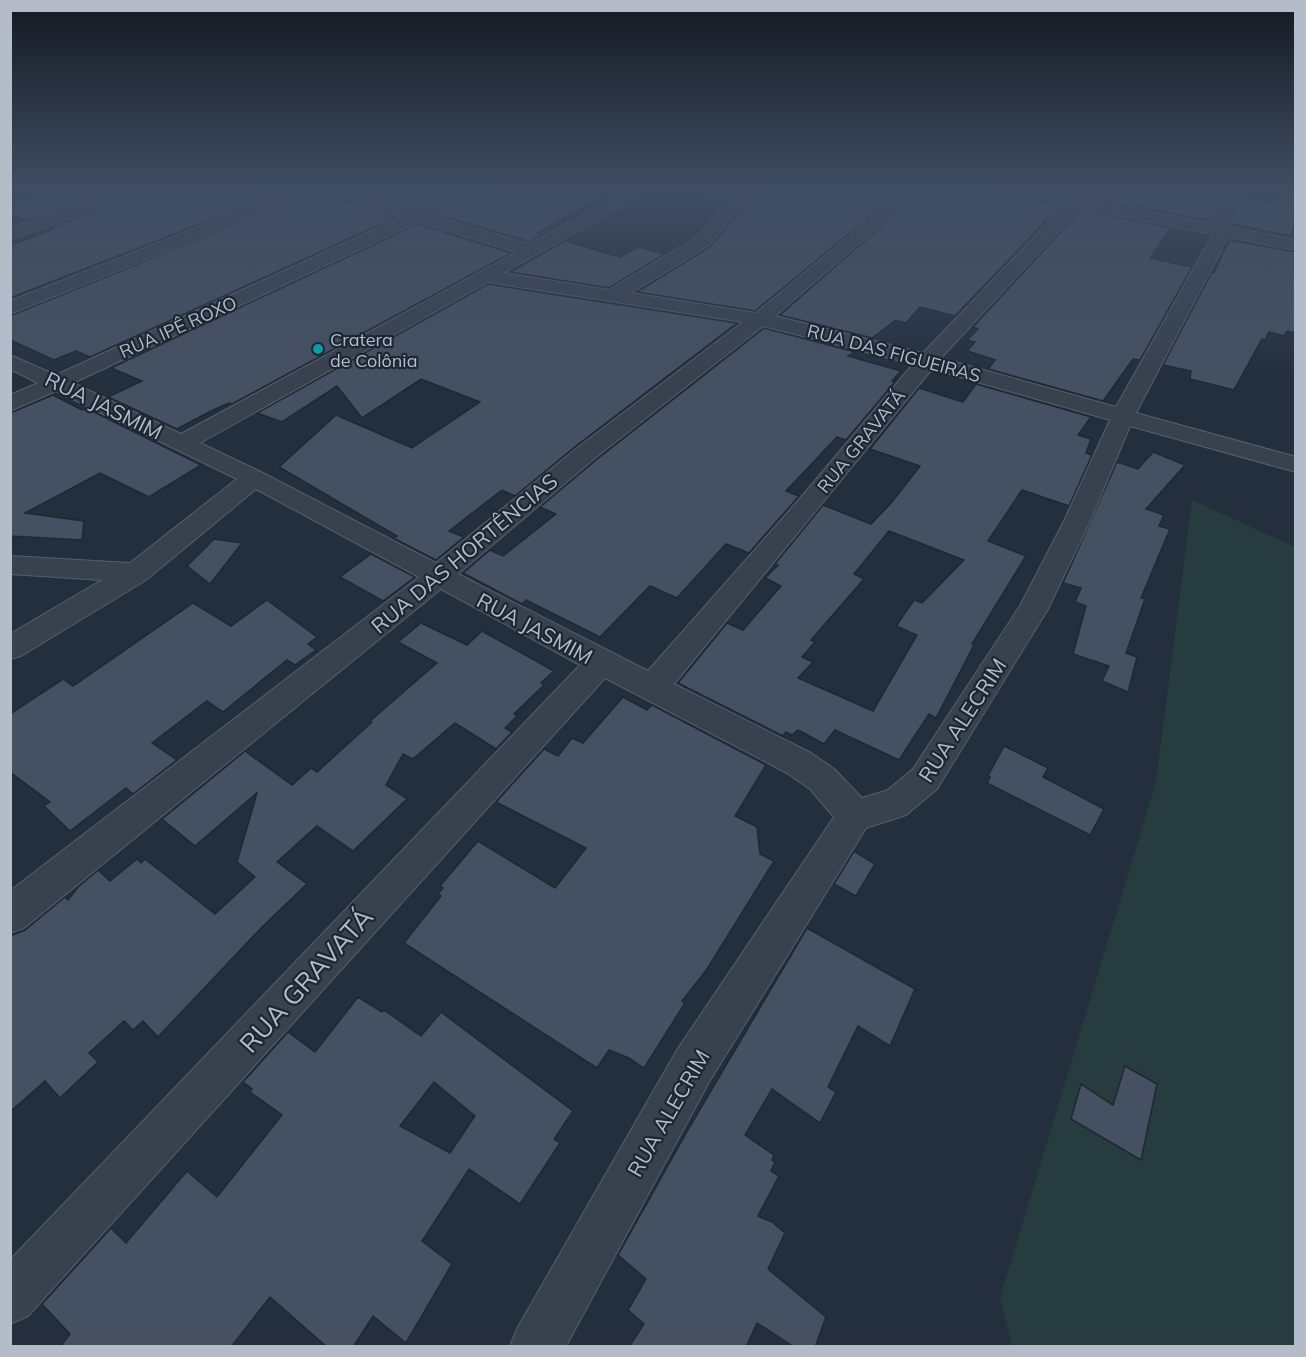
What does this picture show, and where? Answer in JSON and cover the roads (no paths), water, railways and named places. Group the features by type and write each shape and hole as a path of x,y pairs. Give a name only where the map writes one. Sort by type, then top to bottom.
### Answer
{"street":[{"path":"10,308 149,252"},
{"name":"RUA IPÊ ROXO","path":"10,404 338,252"},
{"path":"183,443 526,252"},
{"path":"611,296 635,284 685,252"},
{"name":"RUA DAS HORTÊNCIAS","path":"10,915 177,781 394,613 586,453 760,319 837,252"},
{"name":"RUA GRAVATÁ","path":"654,686 812,501 927,361 1029,252"},
{"name":"RUA ALECRIM","path":"537,1347 693,1066 855,815 890,808 905,800 925,779 944,753 1033,609 1077,521 1123,416 1207,252"},
{"name":"RUA DAS FIGUEIRAS","path":"484,276 760,319 927,361 1296,465"},
{"name":"RUA JASMIM","path":"10,361 254,478 601,662 654,686 799,763 822,779 855,815"},
{"path":"10,648 136,573 254,478"},
{"path":"10,565 136,573"},
{"name":"RUA GRAVATÁ","path":"10,1298 601,662"}],"place":[{"name":"Cratera de Colônia","path":"318,349"}]}
